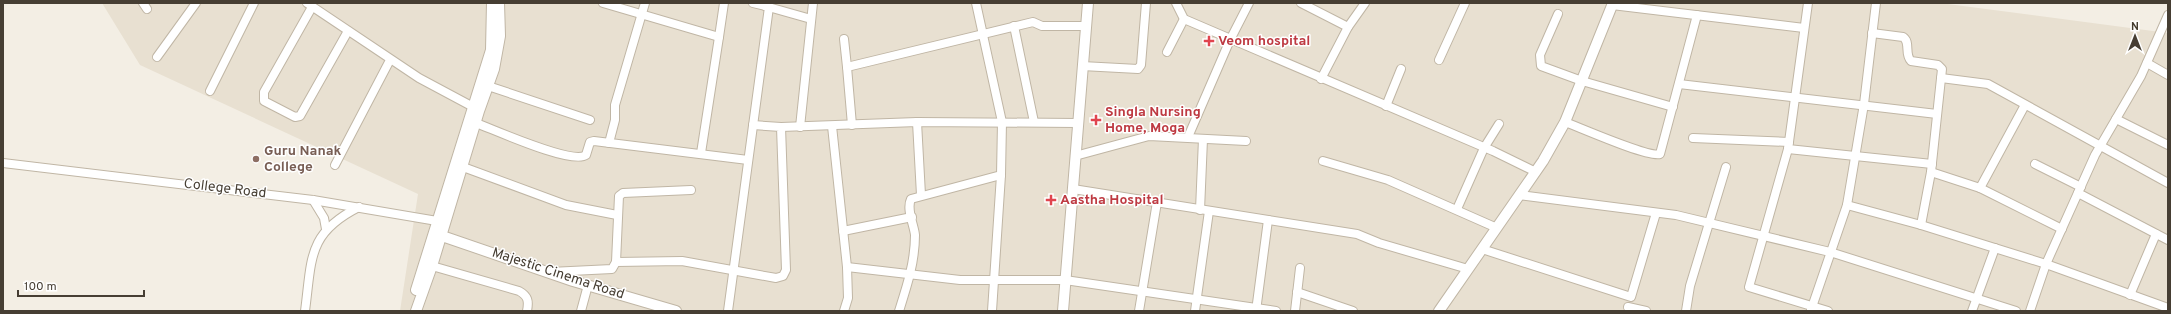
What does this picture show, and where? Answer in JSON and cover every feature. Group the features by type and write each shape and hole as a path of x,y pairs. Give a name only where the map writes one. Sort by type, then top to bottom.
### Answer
{"street":[{"path":"157,57 196,3"},
{"path":"210,91 254,3"},
{"path":"416,311 442,236 442,221 476,109 491,50 492,3"},
{"path":"409,311 462,167 476,123 476,109 488,86 494,69 500,36 499,3"},
{"path":"603,3 719,37"},
{"path":"609,143 615,120 615,106 645,3"},
{"path":"700,153 724,3"},
{"path":"753,3 766,5 810,19"},
{"path":"800,127 810,19 813,3"},
{"path":"976,3 1002,122 1001,175 992,311"},
{"path":"1063,311 1088,3"},
{"path":"1082,66 1138,69 1141,65 1146,3"},
{"path":"1176,3 1184,19 1484,148 1536,172"},
{"path":"1188,137 1230,40 1249,3"},
{"path":"1301,3 1348,27"},
{"path":"1321,79 1348,27 1365,3"},
{"path":"1439,60 1465,3"},
{"path":"1808,3 1788,145 1765,236 1749,287 1812,309 1828,311"},
{"path":"1812,309 1847,205 1864,104 1876,3"},
{"path":"1439,311 1536,172 1565,122 1612,4 1804,28"},
{"path":"348,31 300,116 295,117 264,101 264,92 310,5 348,31 390,60 419,78 476,109"},
{"path":"728,311 753,125 766,5"},
{"path":"1558,14 1540,55 1541,66 1582,81 1673,107"},
{"path":"1565,122 1637,149 1659,155 1662,153 1697,15"},
{"path":"2030,311 2046,264 2079,190 2100,147 2147,63 2168,15"},
{"path":"1167,52 1184,19"},
{"path":"847,67 982,33 1033,22 1042,26 1085,26"},
{"path":"1014,26 1034,122"},
{"path":"1872,33 1906,38 1908,59 1915,62 1938,65 1942,69 1931,168 1921,225"},
{"path":"844,39 852,125"},
{"path":"336,165 390,60"},
{"path":"2147,63 2168,75"},
{"path":"1386,106 1401,69"},
{"path":"1941,78 1988,84 2100,147 2167,181"},
{"path":"1679,84 1796,96 1937,114"},
{"path":"488,86 590,120"},
{"path":"1980,188 2025,105"},
{"path":"2116,119 2168,145"},
{"path":"753,125 800,127 917,122 1078,123"},
{"path":"917,122 922,195"},
{"path":"476,123 548,151 576,158 586,155 590,142 700,153 748,160"},
{"path":"1457,209 1484,148 1499,124"},
{"path":"832,126 847,267 848,298 844,311"},
{"path":"616,262 682,261 780,278 786,273 781,127"},
{"path":"1075,156 1149,136 1246,141"},
{"path":"1693,138 1788,145 1931,168 1980,188 2062,229"},
{"path":"1200,210 1203,139"},
{"path":"1323,161 1388,180 1457,209 1497,228"},
{"name":"College Road","path":"3,163 313,200 442,221"},
{"path":"2035,164 2168,240"},
{"path":"462,167 566,205 617,215"},
{"path":"1686,311 1690,286 1726,167"},
{"path":"899,311 910,276 915,236 909,201 922,195 1001,175"},
{"path":"1073,189 1357,234 1379,243 1468,269"},
{"path":"547,272 612,269 616,262 619,196 623,192 691,190"},
{"path":"1519,195 1656,213 1710,223 1830,252 2016,311"},
{"path":"313,200 324,218 326,229"},
{"path":"1139,311 1157,202"},
{"path":"1847,205 1921,225 2046,264 2168,308"},
{"path":"305,311 314,252 326,229 341,216 359,207"},
{"path":"1195,311 1209,211"},
{"path":"1646,311 1628,309 1656,213"},
{"path":"843,231 912,217"},
{"path":"1256,310 1268,220"},
{"path":"2130,295 2156,234"},
{"name":"Majestic Cinema Road","path":"442,236 547,272 676,311"},
{"path":"1972,311 1995,248"},
{"path":"1482,249 1631,297"},
{"path":"432,266 519,291 525,294 528,299 527,311"},
{"path":"847,267 910,276 960,280 1066,280 1197,299 1256,310 1276,311"},
{"path":"1295,311 1300,268"},
{"path":"581,311 588,285"},
{"path":"1298,292 1353,311"}],"shaded area":[{"path":"102,3 1940,3 2168,33 2168,311 400,311 418,194 140,65"}],"place":[{"name":"Veom hospital","path":"1209,41"},
{"name":"Singla Nursing Home, Moga","path":"1096,120"},
{"name":"Guru Nanak College","path":"256,159"},
{"name":"Aastha Hospital","path":"1051,200"}]}
